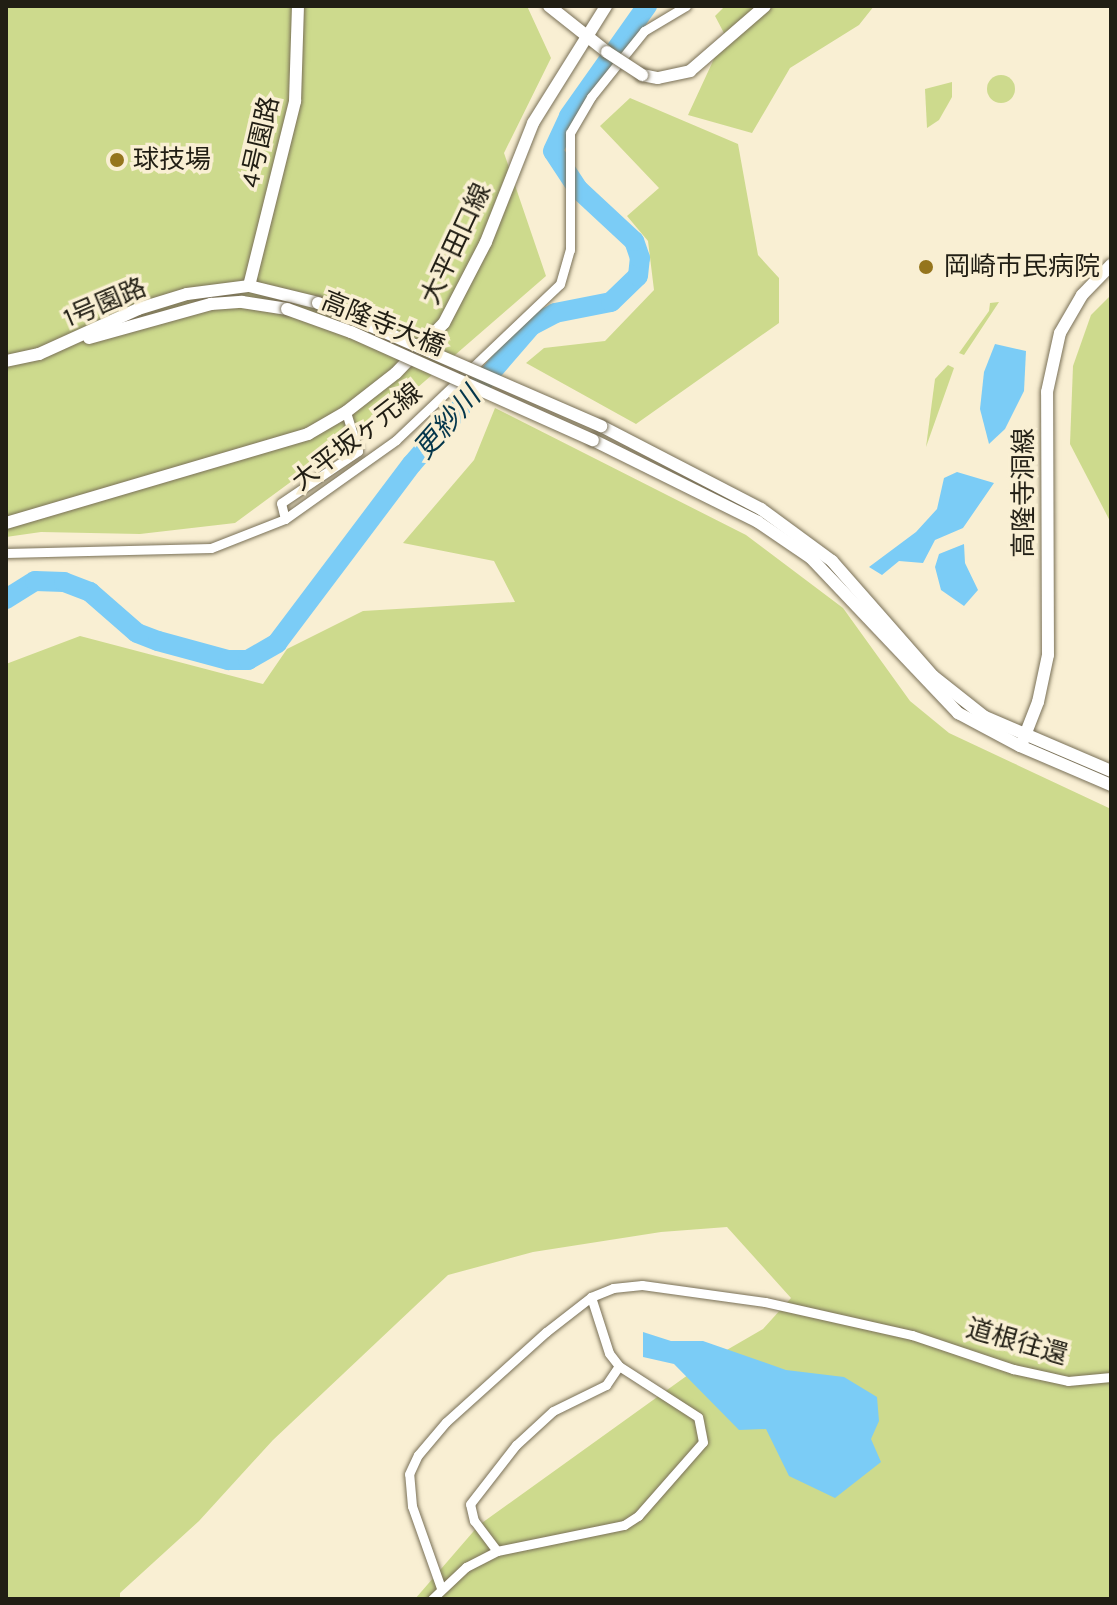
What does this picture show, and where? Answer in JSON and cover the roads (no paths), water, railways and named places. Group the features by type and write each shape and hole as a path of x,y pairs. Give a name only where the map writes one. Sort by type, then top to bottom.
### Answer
{"street":[{"name":"4号園路","path":"249,286 295,101 298,6"},
{"path":"549,6 607,52 642,75 658,78 690,71 765,6"},
{"name":"大平田口線","path":"6,523 308,434 346,412 444,323 486,242 533,123 584,36 606,6"},
{"name":"大平坂ヶ元線","path":"6,553 211,548 285,519 396,440 560,284 570,250 570,133 591,97 644,31 686,6"},
{"name":"高隆寺洞線","path":"1022,741 1038,702 1048,655 1047,392 1060,333 1082,295 1111,265"},
{"name":"1号園路","path":"6,361 66,343 138,309 222,288 249,286 287,293"},
{"name":"高隆寺大橋","path":"287,293 318,303 601,426 761,509 832,561 933,676 985,717 1022,741"},
{"name":"高隆寺大橋","path":"66,343 211,304 242,302 287,309 351,332 593,440 758,522 811,558 958,713 1022,741"},
{"path":"285,519 281,503 358,451 346,412"},
{"path":"1022,741 1111,771"},
{"path":"1022,741 1111,785"},
{"name":"道根往還","path":"591,1297 642,1285 765,1302 912,1335 1013,1369 1068,1381 1111,1377"},
{"path":"432,1599 441,1588 497,1551 624,1525 638,1516 703,1442 698,1417 619,1366 609,1353 591,1297 446,1422 418,1455 409,1474 412,1506 441,1588"},
{"path":"497,1551 474,1521 470,1504 516,1445 553,1411 606,1385 619,1366"}],"water":[{"path":"995,344 1026,351 1024,391 1005,429 989,444 980,409 984,372"},
{"path":"957,472 994,483 963,528 935,540 923,563 899,561 882,575 869,567 916,532 937,509 944,478"},
{"path":"964,544 965,563 978,590 964,606 941,590 935,567 939,554"},
{"path":"643,1332 671,1341 703,1341 786,1370 844,1377 877,1397 879,1421 871,1439 881,1462 835,1498 789,1476 766,1429 739,1430 674,1364 643,1357"}],"waterway":[{"name":"更紗川","path":"6,599 35,581 64,582 90,592 137,633 158,641 228,660 248,660 277,643 412,464 531,326 555,313 611,302 638,276 640,258 634,241 578,189 553,151 569,116 647,6"}],"place":[{"name":"球技場","path":"117,160"},
{"name":"岡崎市民病院","path":"926,267"}]}
